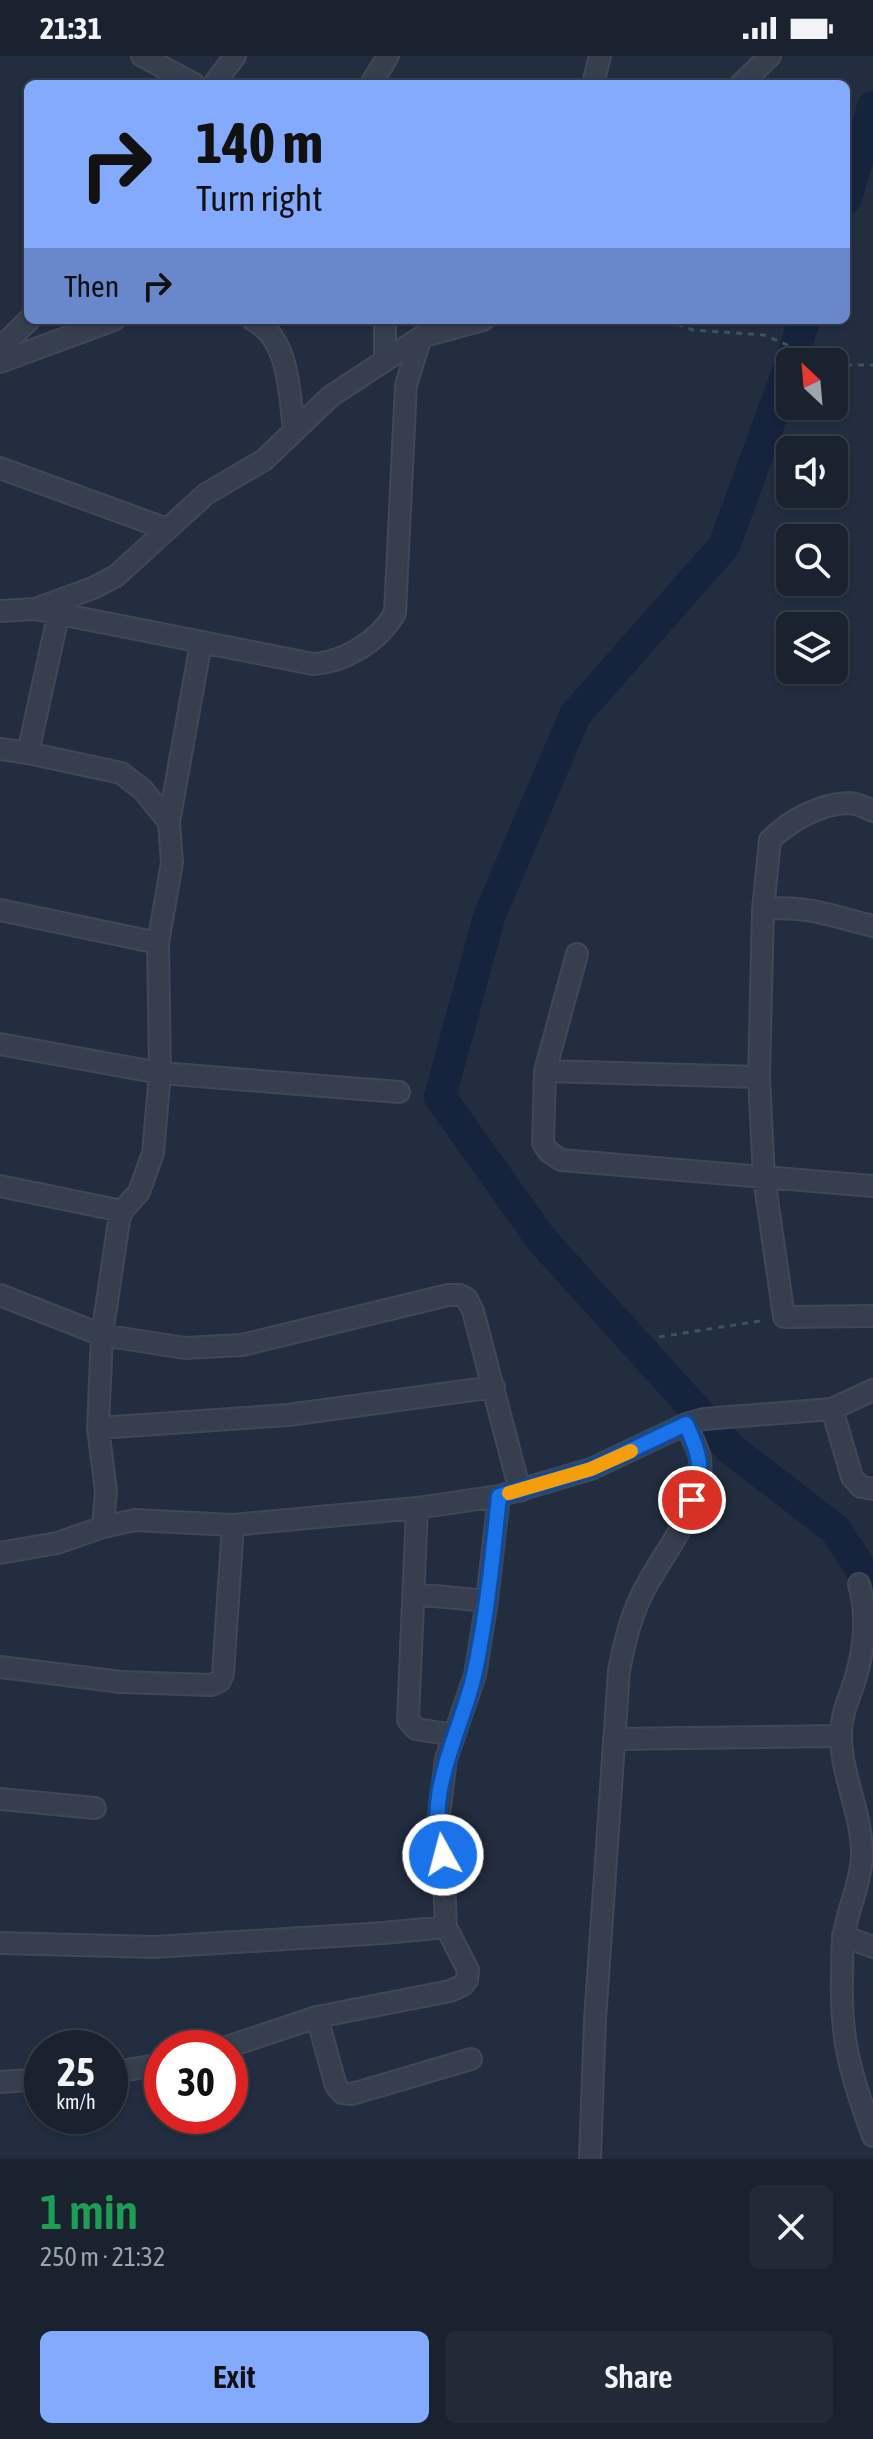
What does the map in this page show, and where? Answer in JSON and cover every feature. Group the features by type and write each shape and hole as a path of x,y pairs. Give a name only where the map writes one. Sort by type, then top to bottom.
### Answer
{"street":[{"path":"142,56 187,80"},
{"path":"217,80 235,56"},
{"path":"373,80 388,56"},
{"path":"594,80 600,56"},
{"path":"745,80 770,56"},
{"path":"0,348 25,324"},
{"path":"0,362 103,324"},
{"path":"268,324 283,358 294,430"},
{"path":"385,324 385,359"},
{"path":"0,611 35,609 93,588 116,576 206,494 264,460 331,396 421,337 468,324"},
{"path":"35,609 58,616 313,664 331,663 368,642 387,628 395,613 406,385 421,337"},
{"path":"0,468 167,529"},
{"path":"28,753 58,616"},
{"path":"103,1527 106,1491 98,1428 102,1335 122,1211 139,1192 149,1165 160,1073 158,943 172,863 169,822 201,643"},
{"path":"0,749 121,773 143,790 169,822"},
{"path":"873,811 851,803 819,809 788,823 770,840 763,909 759,1077 764,1178 784,1317 873,1316"},
{"path":"763,909 814,909 873,926"},
{"path":"0,910 158,943"},
{"path":"577,954 545,1071 543,1143 561,1160 873,1186"},
{"path":"0,1044 160,1073 399,1092"},
{"path":"545,1071 759,1077"},
{"path":"0,1186 122,1211"},
{"path":"0,1295 102,1335 185,1348 242,1345 426,1300 460,1295 467,1299 473,1311 520,1491"},
{"path":"98,1428 288,1415 494,1387"},
{"path":"0,1553 57,1543 135,1520 233,1525 417,1508 499,1496 591,1469 686,1424 704,1419 832,1409 873,1390"},
{"path":"832,1409 852,1477 861,1487 873,1489"},
{"path":"590,2159 595,2020 619,1671 628,1627 647,1584 684,1525 700,1476 700,1456 686,1424"},
{"path":"106,1491 135,1520"},
{"path":"248,2040 317,2017 450,1991 467,1980 468,1970 446,1927 443,1855 437,1830 446,1759 475,1675 499,1496"},
{"path":"417,1508 408,1720 416,1729 454,1735"},
{"path":"0,1667 121,1682 211,1685 220,1681 223,1674 233,1525"},
{"path":"859,1584 865,1605 865,1671 846,1702 840,1736 860,1828 862,1859 843,1936 841,2013 845,2048 873,2136"},
{"path":"414,1594 487,1601"},
{"path":"614,1739 840,1736"},
{"path":"0,1799 95,1808"},
{"path":"0,1943 154,1947 446,1927"},
{"path":"843,1936 873,1947"},
{"path":"317,2017 336,2086 342,2093 352,2094 471,2059"},
{"path":"0,2082 24,2080"}],"path":[{"path":"677,324 693,330 764,335 794,348"},
{"path":"848,365 873,365"},
{"path":"659,1337 784,1317"}],"waterway":[{"path":"850,185 873,107"},
{"path":"795,348 803,324"},
{"path":"776,404 724,546 575,715 489,917 440,1097 541,1239 731,1449 836,1530 873,1588"}],"slow traffic":[{"path":"509,1493 591,1469 631,1451"}],"route":[{"path":"443,1855 437,1830 446,1759 475,1675 499,1496 591,1469 686,1424 700,1456 700,1476 692,1500"}]}
